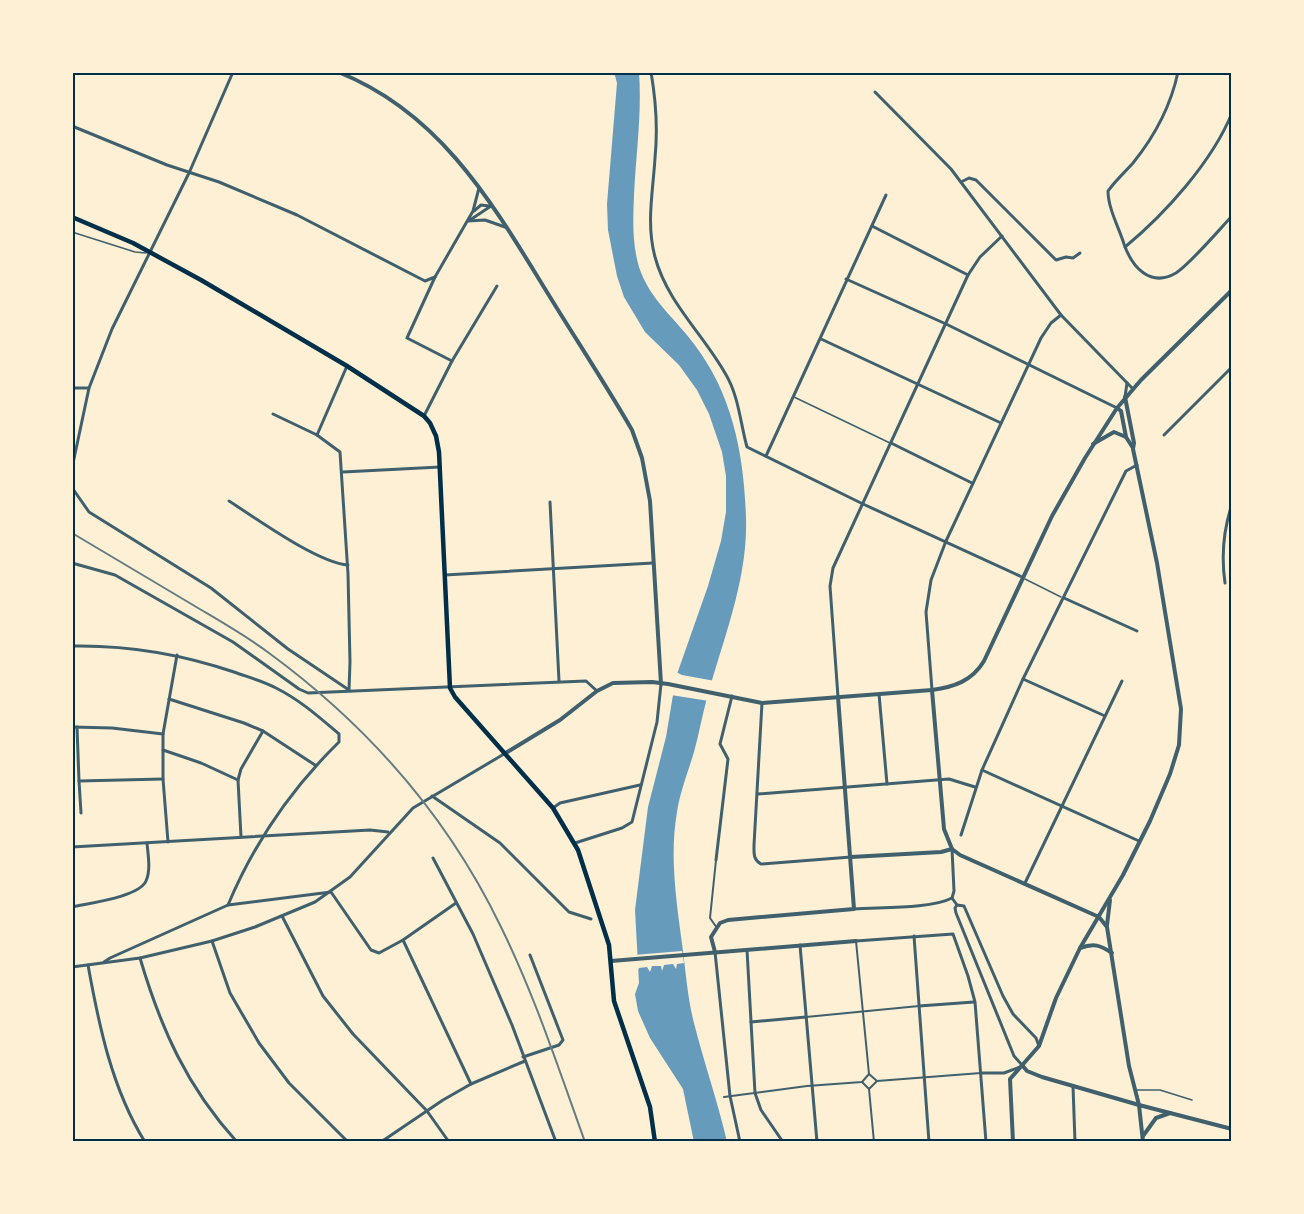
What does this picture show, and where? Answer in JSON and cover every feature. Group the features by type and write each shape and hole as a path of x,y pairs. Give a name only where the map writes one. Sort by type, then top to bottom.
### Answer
{"main road":[{"path":"72,217 151,253 347,366 424,416 430,423 436,436 440,467 450,688 455,697 552,808 575,843 609,945 616,1009 650,1107 655,1142"}],"street":[{"path":"233,72 189,173 112,329 89,388 72,468 73,489 89,512 211,588 288,649 349,690"},
{"path":"338,72 384,94 402,106 430,130 469,172 632,430 642,458 650,501 661,684 657,722 631,823 575,843"},
{"path":"651,72 658,115 649,207 651,242 655,258 669,291 731,384 739,408 747,447 863,504 1022,577"},
{"path":"1178,72 1175,87 1152,134 1134,161 1108,191 1110,205 1128,258 1138,270 1152,277 1168,276 1179,271 1232,216"},
{"path":"875,92 951,169 1061,315 1132,389"},
{"path":"1125,247 1150,226 1176,197 1203,162 1232,113"},
{"path":"72,126 297,214 425,281 435,277"},
{"path":"961,182 969,178 976,180 1056,260 1073,258 1080,253"},
{"path":"452,361 407,338 435,277 474,211 479,188"},
{"path":"766,456 886,195"},
{"path":"474,211 481,205 491,206"},
{"path":"468,222 491,206"},
{"path":"468,222 485,220 505,227"},
{"path":"872,226 968,275"},
{"path":"854,909 830,577 968,275 980,257 1002,236"},
{"path":"846,279 946,324 1121,411 1126,437 1133,449 1137,465 1157,563 1181,709 1179,745 1170,774 1139,841 1111,896 1080,948 1056,998 1039,1046 1010,1079 1013,1142"},
{"path":"424,416 452,361 497,286"},
{"path":"72,967 140,958 212,941 315,902 350,877 413,808 561,720 597,691 613,683 673,685 762,703 932,690 961,683 976,673 984,661 1052,516 1117,408 1132,389 1232,290"},
{"path":"740,1142 730,1096 715,952 711,937 720,922 740,917 923,905 944,902 952,898 954,891 952,849 945,835 939,779 926,612 927,595 946,541 1041,338 1051,323 1061,315"},
{"path":"821,339 1001,423"},
{"path":"317,435 347,366"},
{"path":"1164,435 1232,367"},
{"path":"1127,383 1125,397 1134,443 1133,449"},
{"path":"72,388 89,388"},
{"path":"273,414 317,435 340,452 348,565 349,690"},
{"path":"1094,443 1114,432 1126,437"},
{"path":"890,443 972,483"},
{"path":"961,835 975,787 1023,679 1126,471 1137,465"},
{"path":"343,472 440,467"},
{"path":"229,501 320,557 348,565"},
{"path":"550,502 559,681"},
{"path":"1225,583 1222,564 1223,538 1232,504"},
{"path":"72,563 115,575 233,642 308,693 559,681 586,681 597,691"},
{"path":"445,574 653,563"},
{"path":"1064,598 1137,632"},
{"path":"72,646 124,647 205,662 275,687 314,713 341,737 339,742 315,765 283,806 248,863 228,905"},
{"path":"168,842 163,779 163,734 177,655"},
{"path":"1023,679 1105,716"},
{"path":"1025,883 1122,681"},
{"path":"879,694 887,784"},
{"path":"717,928 710,918 728,759 720,744 732,696"},
{"path":"169,699 264,731 315,765"},
{"path":"762,703 754,857 756,861 761,864 941,852 952,849"},
{"path":"81,813 74,727 163,734"},
{"path":"241,838 238,780 241,770 264,731"},
{"path":"163,750 201,763 238,780"},
{"path":"982,770 1139,841"},
{"path":"79,781 163,779"},
{"path":"758,794 939,779 949,779 975,787"},
{"path":"552,808 560,803 640,785"},
{"path":"430,797 500,843 569,912 591,919"},
{"path":"72,847 370,830 389,832"},
{"path":"72,907 116,897 143,887 148,878 147,843"},
{"path":"952,849 960,855 1099,917 1107,927"},
{"path":"433,858 474,934 556,1142"},
{"path":"103,963 228,905 331,892"},
{"path":"331,892 371,950 379,953 403,940 456,903"},
{"path":"1111,896 1107,927 1143,1139"},
{"path":"952,898 957,904 964,906 1003,996 1013,1014 1036,1038 1039,1046"},
{"path":"957,904 956,913 1014,1056 1021,1066 1030,1073 1073,1086 1232,1129"},
{"path":"282,916 323,996 353,1034 427,1111 449,1142"},
{"path":"611,961 686,953 953,934 975,1002 986,1142"},
{"path":"914,936 929,1142"},
{"path":"403,940 471,1084"},
{"path":"212,941 231,993 259,1043 289,1083 348,1142"},
{"path":"856,941 869,1074 862,1082"},
{"path":"1080,948 1091,944 1098,945 1112,954"},
{"path":"800,945 817,1142"},
{"path":"747,950 755,1093 760,1110 783,1142"},
{"path":"381,1142 471,1084 559,1045 563,1040 530,955"},
{"path":"140,958 163,1027 182,1067 200,1098 237,1142"},
{"path":"88,965 97,1013 117,1086 145,1142"},
{"path":"750,1022 975,1002"},
{"path":"869,1074 877,1080 1004,1073 1021,1066"},
{"path":"874,1142 870,1089 877,1080"},
{"path":"724,1097 812,1085 862,1082 870,1089"},
{"path":"1073,1086 1075,1142"},
{"path":"1143,1139 1156,1118 1170,1113"}],"lane":[{"path":"72,232 135,252 151,253"},
{"path":"793,397 890,443"},
{"path":"1022,577 1064,598"},
{"path":"901,854 902,861"},
{"path":"1135,1090 1160,1090 1192,1100"}],"water":[{"path":"614,72 639,72 639,118 633,222 639,267 649,289 694,344 718,384 734,427 743,471 746,541 739,587 680,797 674,847 676,899 690,1005 727,1142 694,1142 683,1089 650,1038 638,1011 635,994 639,983 635,910 648,807 666,737 676,677 721,541 726,512 726,476 722,452 709,414 697,390 679,365 645,332 624,297 617,276 608,230 607,204 617,83"}],"pier":[{"path":"676,672 715,681 709,701 671,695"},
{"path":"682,951 684,963 677,964 676,969 673,964 664,965 662,971 661,966 652,966 650,972 647,967 639,968 637,972 634,955"}],"railway":[{"path":"72,533 269,653 339,711 402,776 456,848 501,927 536,1006 585,1142"}]}
